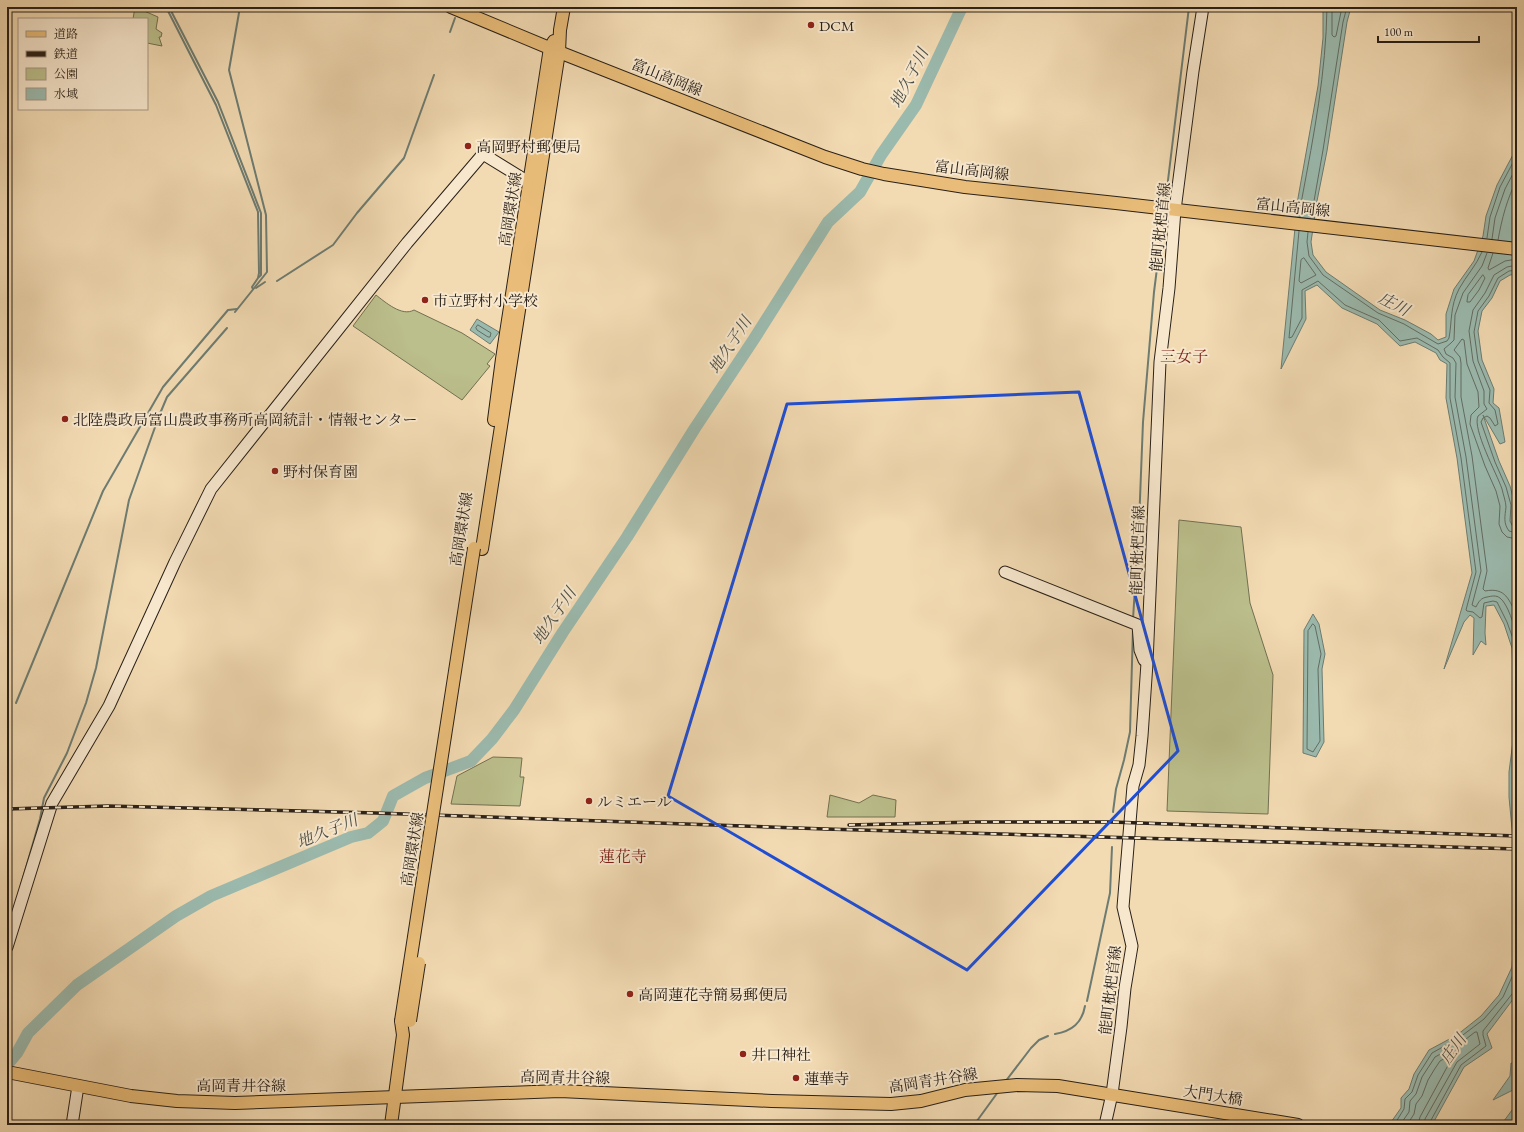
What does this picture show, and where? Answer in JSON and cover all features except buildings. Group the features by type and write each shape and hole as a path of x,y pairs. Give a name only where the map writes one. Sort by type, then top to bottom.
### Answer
{"main road":[{"name":"富山高岡線","path":"451,7 825,157 862,169 884,174 965,187 1517,249"},
{"name":"高岡環状線","path":"391,1125 396,1098 403,1035 534,184 555,50 564,7"},
{"name":"高岡青井谷線","path":"9,1072 131,1096 177,1101 235,1103 396,1098 441,1094 560,1091 772,1101 891,1104 921,1101 965,1090 1017,1085 1058,1086 1117,1095"},
{"name":"大門大橋","path":"1117,1095 1298,1125"}],"street":[{"name":"能町枇杷首線","path":"1106,1125 1117,1095 1121,1027 1125,988 1132,946 1123,907 1133,786 1139,766 1142,736 1147,663 1160,362 1169,288 1168,209 1203,7"},
{"path":"7,947 52,803 109,706 175,562 211,489 402,250 483,154 534,184"},
{"path":"1005,572 1135,624 1142,657 1147,663"},
{"path":"72,1125 78,1086"}],"highlighted area":[{"path":"1079,392 1178,751 967,970 668,796 787,404"}],"green space":[{"path":"135,7 158,17 156,29 162,33 161,37 159,37 162,46 148,43 148,18 133,18"},
{"path":"376,295 394,308 404,312 414,310 462,333 495,354 487,364 490,366 462,400 353,326"},
{"path":"1179,520 1241,527 1250,603 1273,675 1268,814 1167,811"},
{"path":"493,757 522,758 520,777 524,777 520,806 451,804 457,776"},
{"path":"830,795 859,803 873,795 896,800 895,817 827,817"}],"water":[{"path":"1323,7 1351,7 1347,22 1311,242 1313,255 1326,272 1380,310 1405,320 1431,334 1438,340 1446,337 1446,314 1454,289 1474,261 1483,236 1486,216 1497,185 1517,147 1517,274 1510,275 1500,281 1492,298 1482,311 1478,331 1482,360 1494,389 1493,403 1499,408 1505,442 1500,444 1483,415 1499,461 1510,486 1515,505 1514,520 1517,528 1517,882 1509,797 1509,772 1513,741 1514,693 1512,648 1504,624 1494,605 1486,606 1486,645 1481,641 1473,655 1474,618 1470,615 1464,622 1444,669 1472,573 1457,458 1446,398 1447,364 1440,360 1436,353 1415,342 1400,346 1377,324 1342,308 1317,285 1305,291 1306,319 1281,369 1298,198 1318,86 1323,38"},
{"path":"477,319 499,332 490,344 470,330"},
{"path":"1313,614 1319,624 1325,654 1322,669 1324,742 1316,757 1303,753 1304,630"},
{"name":"庄川","path":"1517,893 1517,994 1487,1034 1492,1048 1464,1067 1432,1125 1389,1125 1401,1108 1401,1098 1409,1089 1414,1074 1429,1050 1457,1035 1481,1016 1499,995 1512,967"},
{"path":"1511,1063 1517,1065 1517,1088 1493,1100 1510,1076"},
{"path":"1517,1097 1516,1125 1501,1125 1515,1106"}],"waterway":[{"path":"166,7 216,105 258,212 259,273 258,278 252,287 253,289"},
{"path":"169,7 218,102 261,213 261,275 259,277"},
{"path":"235,312 267,272 266,215 229,70 240,7"},
{"name":"地久子川","path":"7,1065 17,1053 28,1033 77,985 176,916 211,896 351,837 368,833 383,821 393,796 425,778 471,761 492,739 514,710 563,632 627,537 695,428 754,339 828,222 860,192 881,155 916,105 962,7"},
{"path":"1165,205 1189,7"},
{"path":"450,32 455,18"},
{"path":"277,281 333,245 357,213 404,158 434,75"},
{"path":"1133,619 1143,422 1154,292 1164,213"},
{"path":"256,288 265,282"},
{"path":"16,703 103,491 163,387 228,310 237,309"},
{"path":"21,885 40,819 44,798 67,753 86,703 96,668 129,500 159,416 167,397 227,328"},
{"path":"1113,812 1116,789 1130,732 1133,628"},
{"path":"1087,1001 1110,893 1112,847"},
{"path":"1055,1034 1066,1031 1079,1022 1085,1006"},
{"path":"1005,1082 1031,1048 1039,1040 1048,1036"},
{"path":"974,1125 998,1092"}],"railway":[{"path":"7,809 108,806 376,813 825,829 1517,849"},
{"path":"849,825 976,822 1111,822 1517,836"}],"place":[{"name":"DCM","path":"811,25"},
{"name":"高岡野村郵便局","path":"468,146"},
{"name":"市立野村小学校","path":"425,300"},
{"name":"北陸農政局富山農政事務所高岡統計・情報センター","path":"65,419"},
{"name":"野村保育園","path":"275,471"},
{"name":"ルミエール","path":"589,801"},
{"name":"高岡蓮花寺簡易郵便局","path":"630,994"},
{"name":"井口神社","path":"743,1054"},
{"name":"蓮華寺","path":"796,1078"}],"district":[{"name":"三女子","path":"1184,356"},
{"name":"蓮花寺","path":"623,856"}]}
